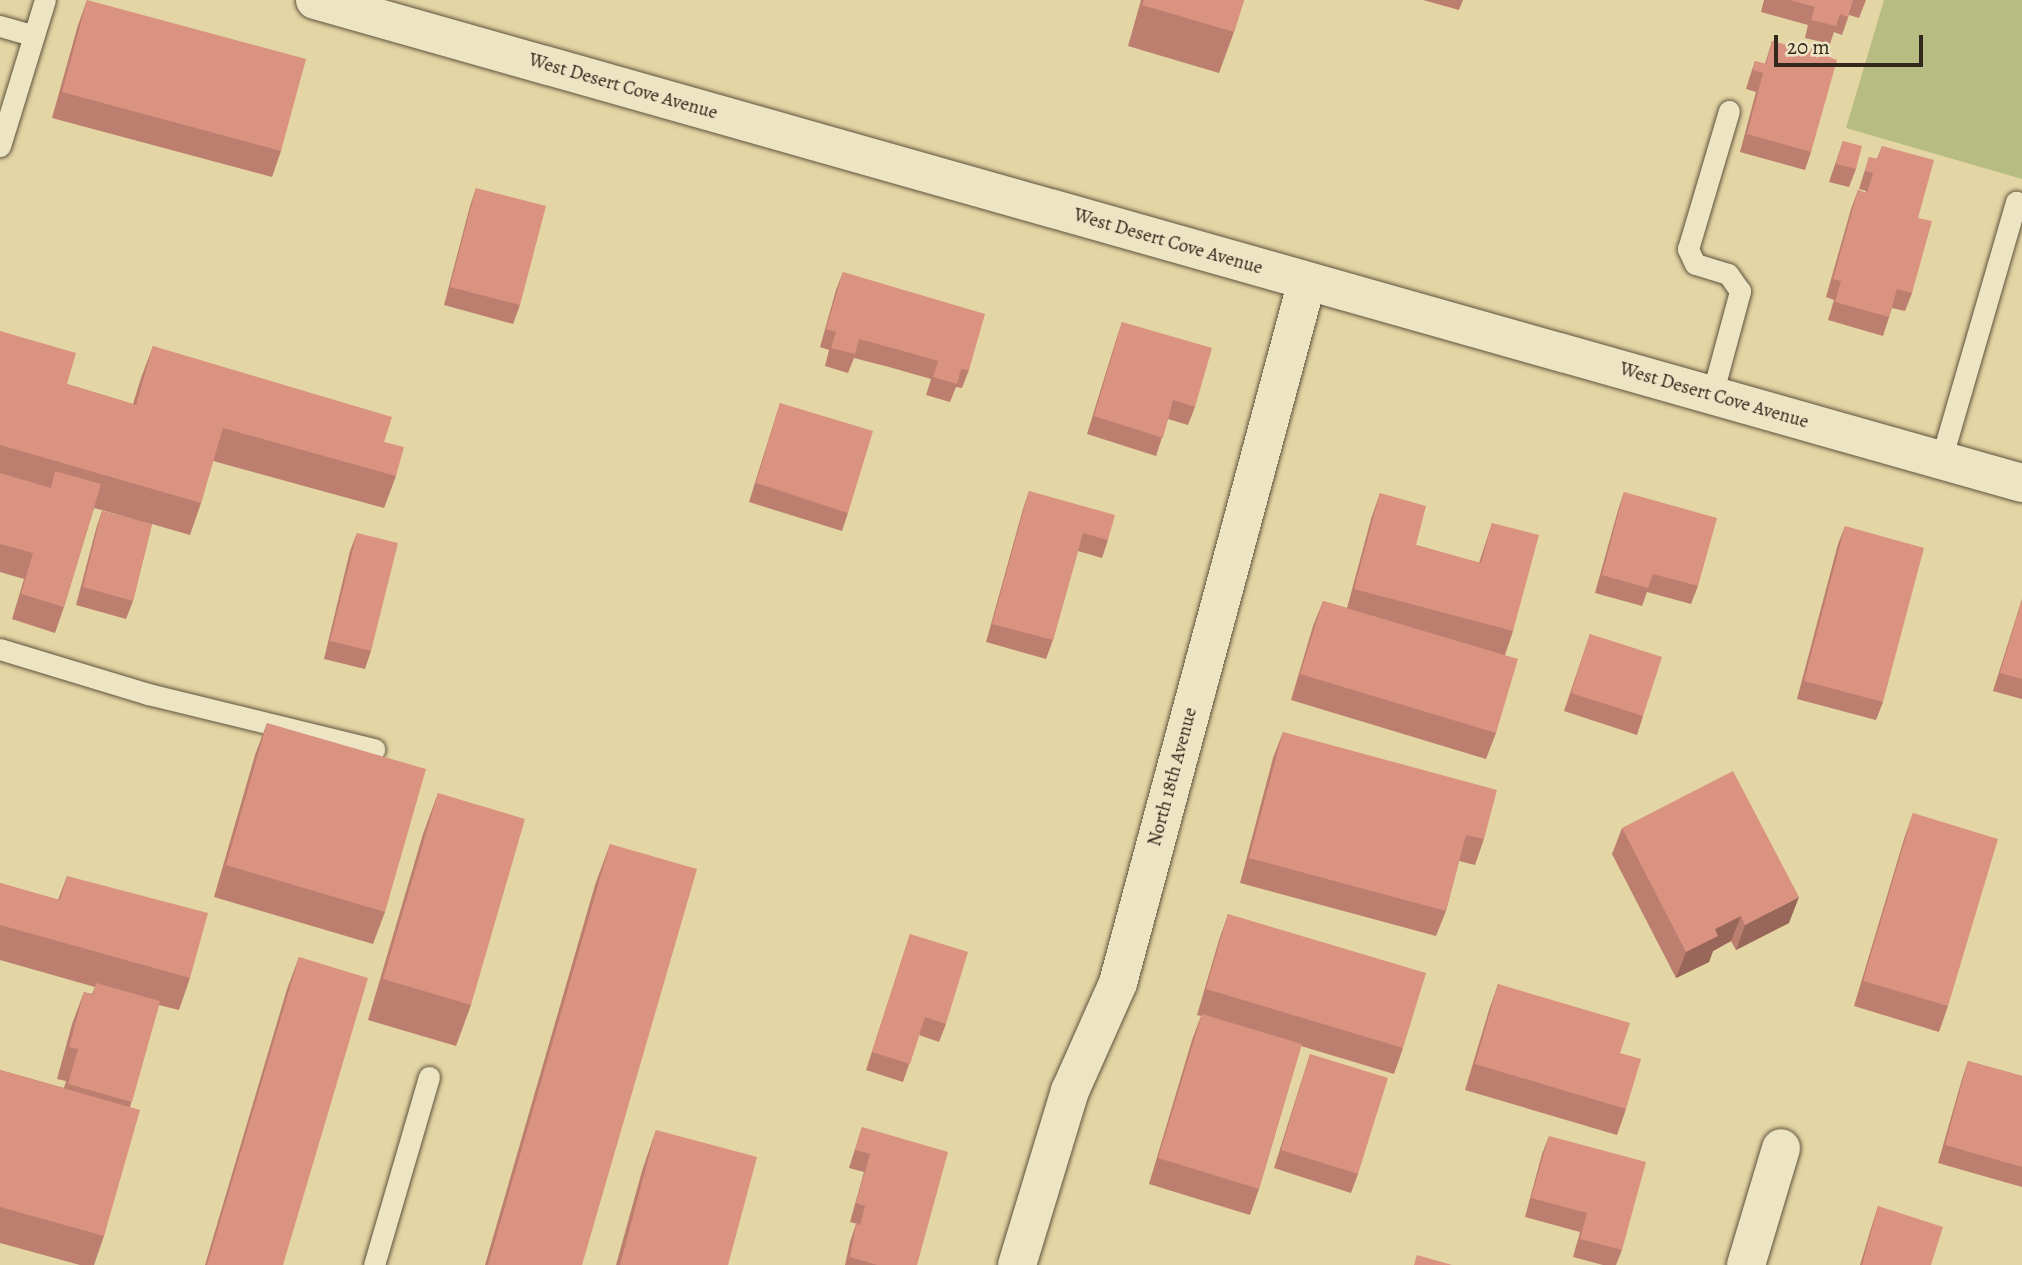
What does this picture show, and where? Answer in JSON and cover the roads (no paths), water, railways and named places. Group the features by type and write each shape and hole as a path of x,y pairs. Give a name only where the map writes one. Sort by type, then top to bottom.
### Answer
{"street":[{"name":"West Desert Cove Avenue","path":"315,0 2022,483"},
{"name":"North 18th Avenue","path":"1017,1265 1070,1091 1118,983 1307,281"},
{"path":"1746,1265 1781,1148"}],"lane":[{"path":"0,146 45,0"},
{"path":"0,26 34,36"},
{"path":"1712,395 1740,290 1728,274 1695,264 1688,249 1729,111"},
{"path":"1941,460 2015,202"},
{"path":"0,649 148,694 374,749"},
{"path":"373,1265 429,1077"}]}
